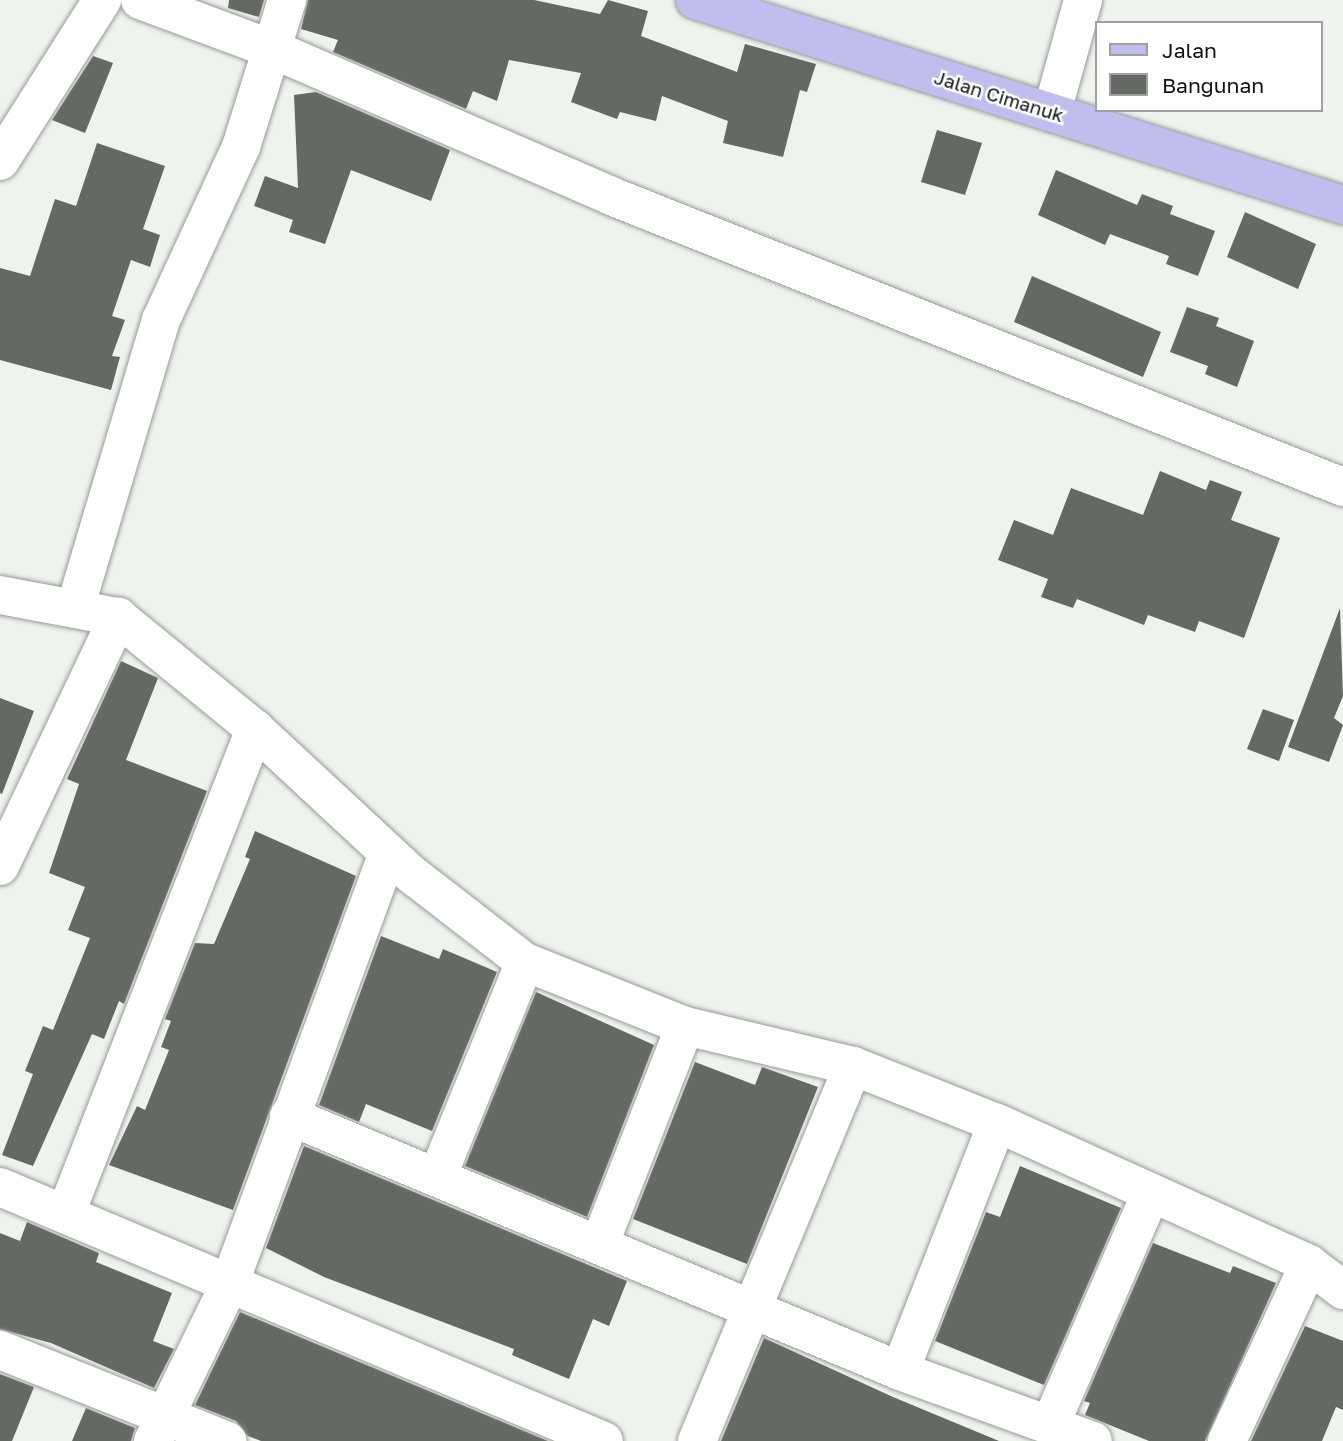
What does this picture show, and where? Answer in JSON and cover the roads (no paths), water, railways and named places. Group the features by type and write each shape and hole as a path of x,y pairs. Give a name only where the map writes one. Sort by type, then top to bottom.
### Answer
{"main road":[{"name":"Jalan Cimanuk","path":"695,0 1343,205"}],"street":[{"path":"0,161 103,0"},
{"path":"140,0 272,49 611,196 1343,487"},
{"path":"76,604 161,320 241,147 287,0"},
{"path":"1052,112 1083,0"},
{"path":"0,595 76,604 118,617 255,729 388,853 525,962 685,1026 853,1066 997,1123 1309,1264 1343,1290"},
{"path":"0,866 118,617"},
{"path":"66,1213 255,729"},
{"path":"158,1427 229,1285 388,853"},
{"path":"438,1175 525,962"},
{"path":"600,1243 685,1026"},
{"path":"697,1441 748,1309 853,1066"},
{"path":"289,1116 438,1175 748,1309 900,1371 1051,1423 1093,1441"},
{"path":"900,1371 997,1123"},
{"path":"0,1187 604,1441"},
{"path":"1051,1423 1151,1193"},
{"path":"1227,1441 1309,1264"},
{"path":"0,1350 158,1427 226,1441"}]}
